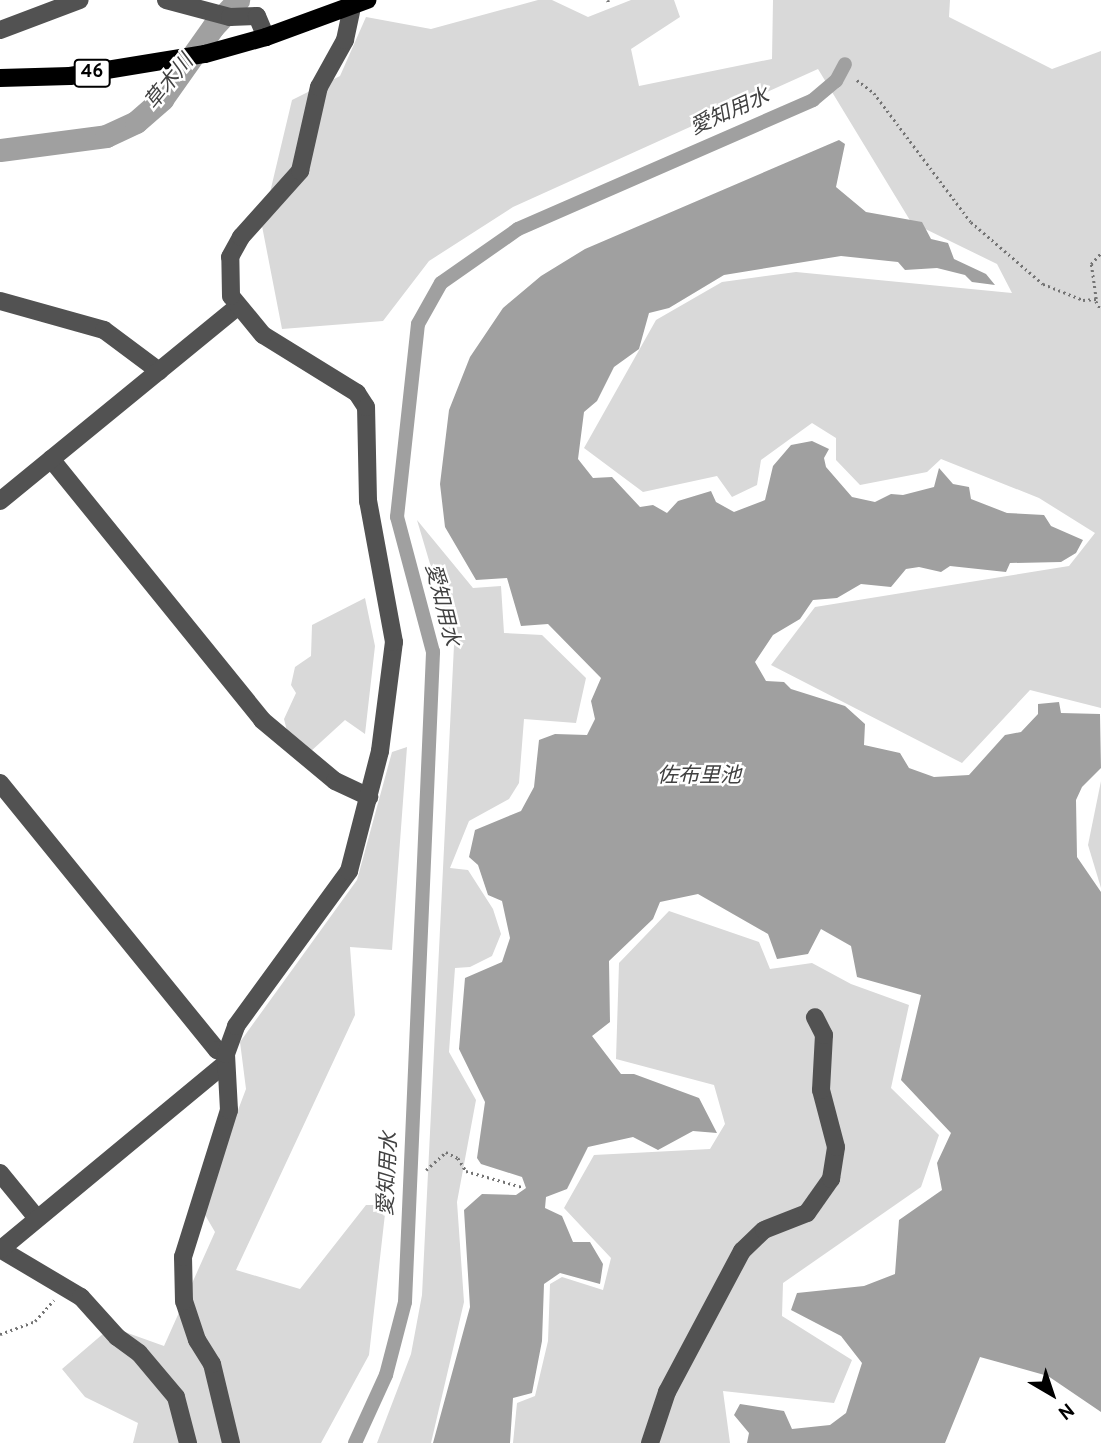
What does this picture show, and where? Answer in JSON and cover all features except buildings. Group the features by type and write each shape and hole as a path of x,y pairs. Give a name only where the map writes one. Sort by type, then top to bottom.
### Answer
{"main road":[{"name":"46","path":"0,78 70,76 205,54 266,37 360,3"}],"street":[{"path":"0,30 80,0"},
{"path":"166,0 230,17 257,16 266,37"},
{"path":"231,1443 212,1364 188,1317 181,1271 200,1194 229,1110 226,1058 246,1011 349,871 370,797 394,642 368,501 366,407 357,393 263,335 237,307 229,283 230,257 241,237 300,171 319,87 345,40 360,3"},
{"path":"0,302 104,330 159,371"},
{"path":"0,501 237,307"},
{"path":"51,459 262,720 335,781 370,797"},
{"path":"0,783 226,1058"},
{"path":"650,1443 667,1392 742,1251 764,1230 815,1206 831,1179 836,1147 821,1090 824,1035 815,1017"},
{"path":"188,1443 176,1397 139,1353 62,1285 1,1249 226,1058"},
{"path":"0,1172 36,1217"}],"path":[{"path":"857,80 874,93 945,192 996,245 1043,284 1083,300 1096,299"},
{"path":"1101,254 1091,264 1096,299 1101,310"},
{"path":"426,1170 446,1152 466,1171 522,1187"},
{"path":"0,1334 36,1321 62,1285"}],"shaded area":[{"path":"538,0 552,0 588,17 631,0 674,0 680,17 631,49 639,86 772,59 773,0 950,0 949,17 1052,69 1101,51 1101,708 1030,690 962,763 771,665 815,607 1069,566 1095,533 1039,498 941,459 927,472 860,485 836,460 836,438 812,423 761,460 757,485 732,497 717,476 643,492 584,448 656,320 722,282 796,272 1012,293 997,264 911,222 818,69 513,207 429,261 383,321 282,329 262,226 292,100 340,76 366,17 431,29"},
{"path":"417,520 473,588 501,586 504,633 542,635 586,678 576,723 524,719 519,783 509,799 469,821 450,868 468,870 493,909 501,934 492,956 470,967 455,968 449,1052 476,1100 457,1202 464,1302 431,1443 377,1443 411,1354 422,1295 454,645"},
{"path":"365,598 375,646 365,734 345,720 310,752 287,731 284,719 296,693 291,685 295,667 311,656 312,625"},
{"path":"407,747 392,950 350,947 355,1015 236,1270 300,1289 366,1205 386,1205 369,1355 321,1443 133,1443 138,1423 85,1397 62,1369 111,1327 164,1346 215,1232 201,1208 246,1089 240,1042 357,880 392,752"},
{"path":"1101,781 1101,888 1088,845"},
{"path":"669,911 759,942 770,969 812,963 851,984 909,1005 891,1088 939,1135 921,1187 783,1283 782,1316 852,1360 834,1403 723,1391 730,1443 513,1443 517,1403 535,1396 548,1341 550,1284 562,1277 603,1290 611,1258 564,1208 594,1155 710,1149 725,1124 714,1085 616,1059 619,963"}],"water":[{"name":"佐布里池","path":"839,140 845,144 836,187 866,212 922,222 931,239 948,243 954,259 986,274 995,285 972,282 965,275 937,268 905,270 898,262 841,256 724,275 669,308 649,313 639,349 614,367 597,401 584,412 578,459 593,478 612,477 640,507 653,505 667,513 678,501 711,491 716,502 734,512 765,500 773,466 791,445 812,441 829,449 824,458 826,467 852,497 875,502 891,494 903,495 934,487 939,468 953,484 969,487 971,499 1007,513 1044,515 1051,526 1083,540 1076,553 1061,562 1010,563 1006,572 950,566 941,572 919,567 906,569 891,587 861,584 837,598 813,600 800,619 773,635 755,662 766,681 784,682 791,689 845,706 865,724 864,745 900,753 909,768 934,777 969,775 1005,735 1021,732 1038,714 1038,704 1059,702 1061,713 1100,714 1101,768 1082,787 1076,800 1077,857 1101,892 1101,1412 1048,1376 980,1357 945,1443 747,1443 749,1433 734,1415 740,1404 784,1411 792,1429 830,1425 846,1413 862,1363 841,1336 791,1310 797,1293 864,1286 895,1274 899,1220 942,1190 937,1163 951,1133 901,1080 921,995 857,977 851,946 821,929 808,954 777,959 768,934 698,894 660,902 653,919 609,961 610,1022 592,1036 621,1074 634,1074 699,1098 717,1133 693,1131 658,1150 633,1137 588,1147 567,1189 546,1197 545,1208 562,1216 573,1242 590,1242 603,1264 600,1284 560,1273 544,1284 542,1341 532,1393 513,1398 510,1443 433,1443 470,1307 464,1210 482,1194 516,1195 526,1188 522,1177 481,1164 477,1158 485,1102 459,1049 465,978 502,962 510,938 502,901 488,895 478,865 469,857 475,830 521,811 534,787 539,740 555,734 587,735 595,719 591,701 601,678 548,624 521,626 507,578 476,580 445,527 440,484 449,410 470,357 503,308 541,276 585,249"}],"waterway":[{"name":"草木川","path":"0,150 106,136 136,122 162,99 213,27 238,0"},
{"name":"愛知用水","path":"355,1443 386,1375 405,1302 433,652 397,517 418,324 441,283 518,229 813,100 836,81 845,64"}]}
